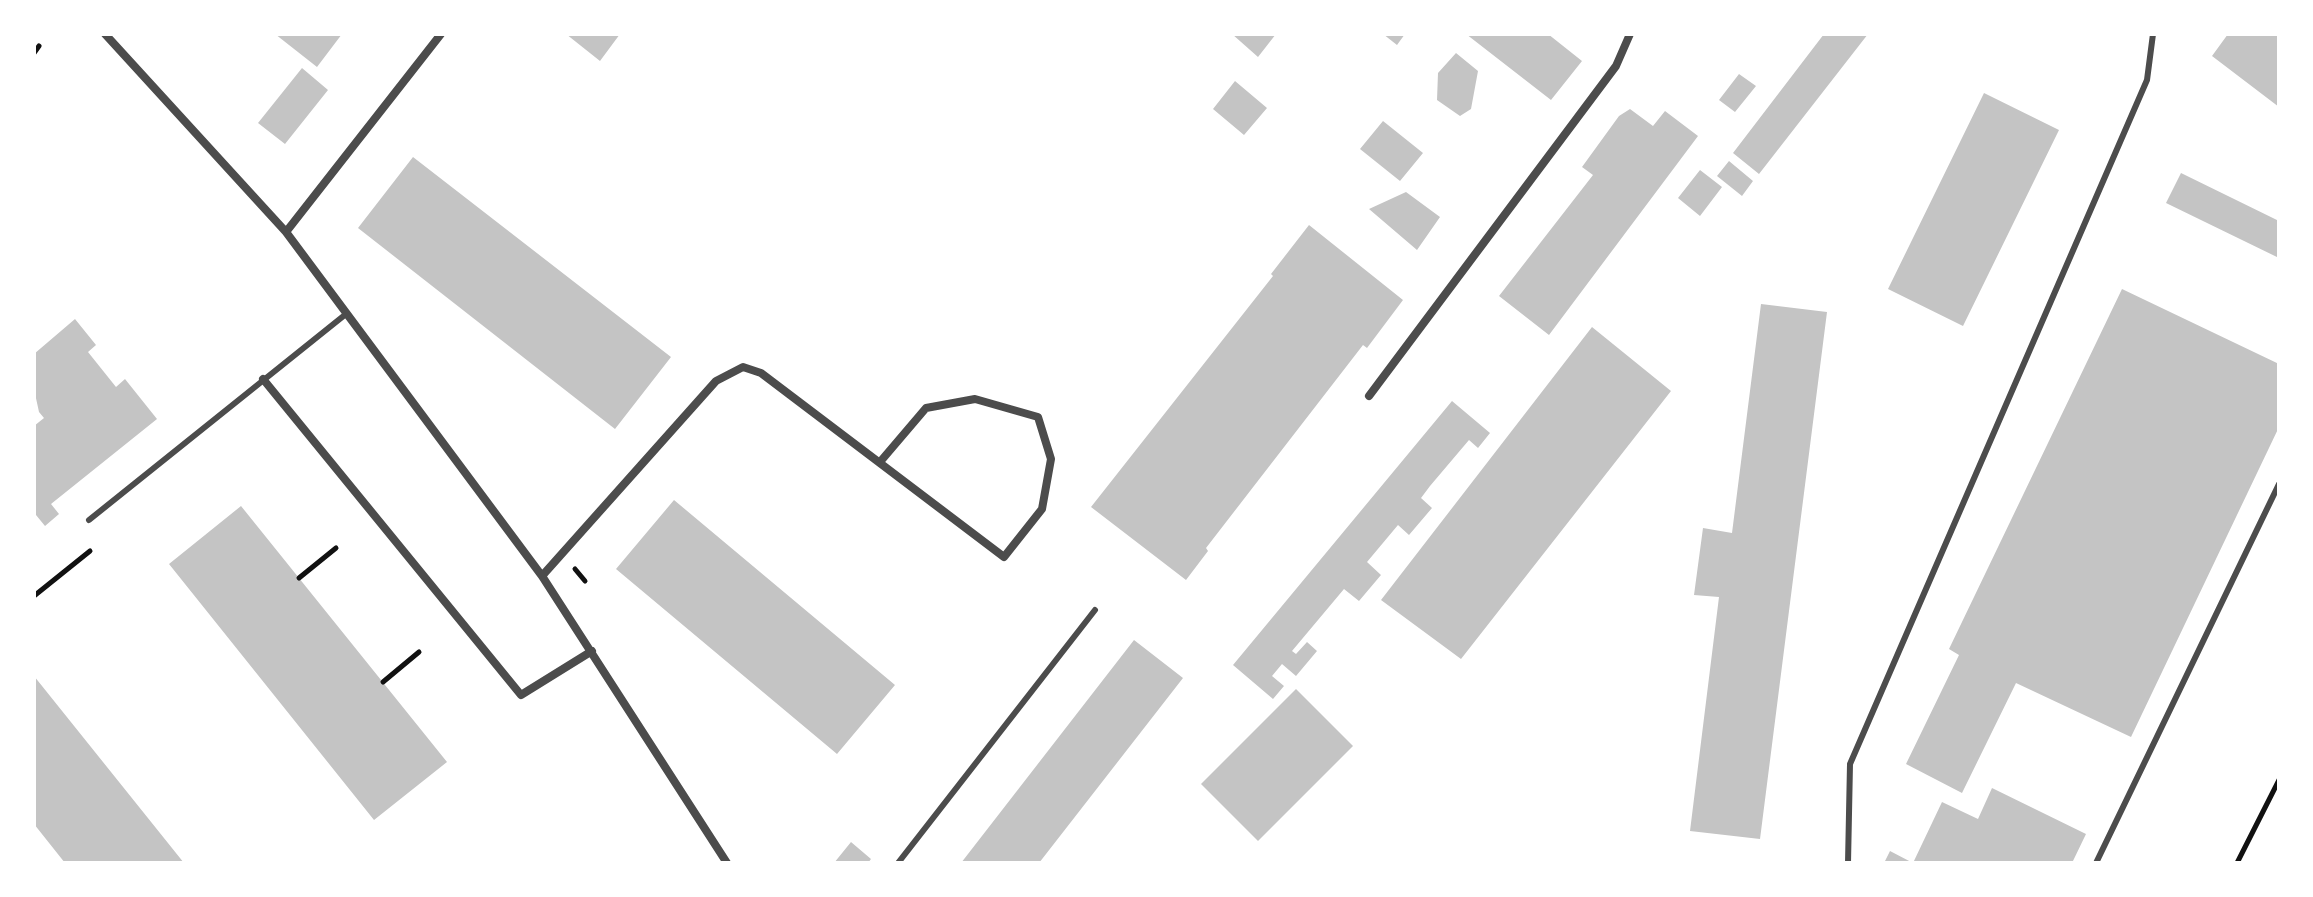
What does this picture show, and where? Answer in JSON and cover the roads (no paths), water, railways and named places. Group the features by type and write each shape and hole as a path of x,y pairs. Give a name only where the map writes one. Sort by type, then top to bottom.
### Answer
{"street":[{"path":"105,34 286,232 542,576 727,863"},
{"path":"286,232 441,34"},
{"path":"1369,396 1616,66 1630,34"},
{"path":"542,576 716,381 743,367 761,373 1004,557 1042,509 1051,459 1038,417 975,399 926,408 880,462"},
{"path":"263,379 521,695 592,651"}],"lane":[{"path":"1848,863 1850,764 2147,80 2153,34"},
{"path":"89,520 346,314"},
{"path":"2096,863 2279,484"},
{"path":"898,863 1095,610"}]}
